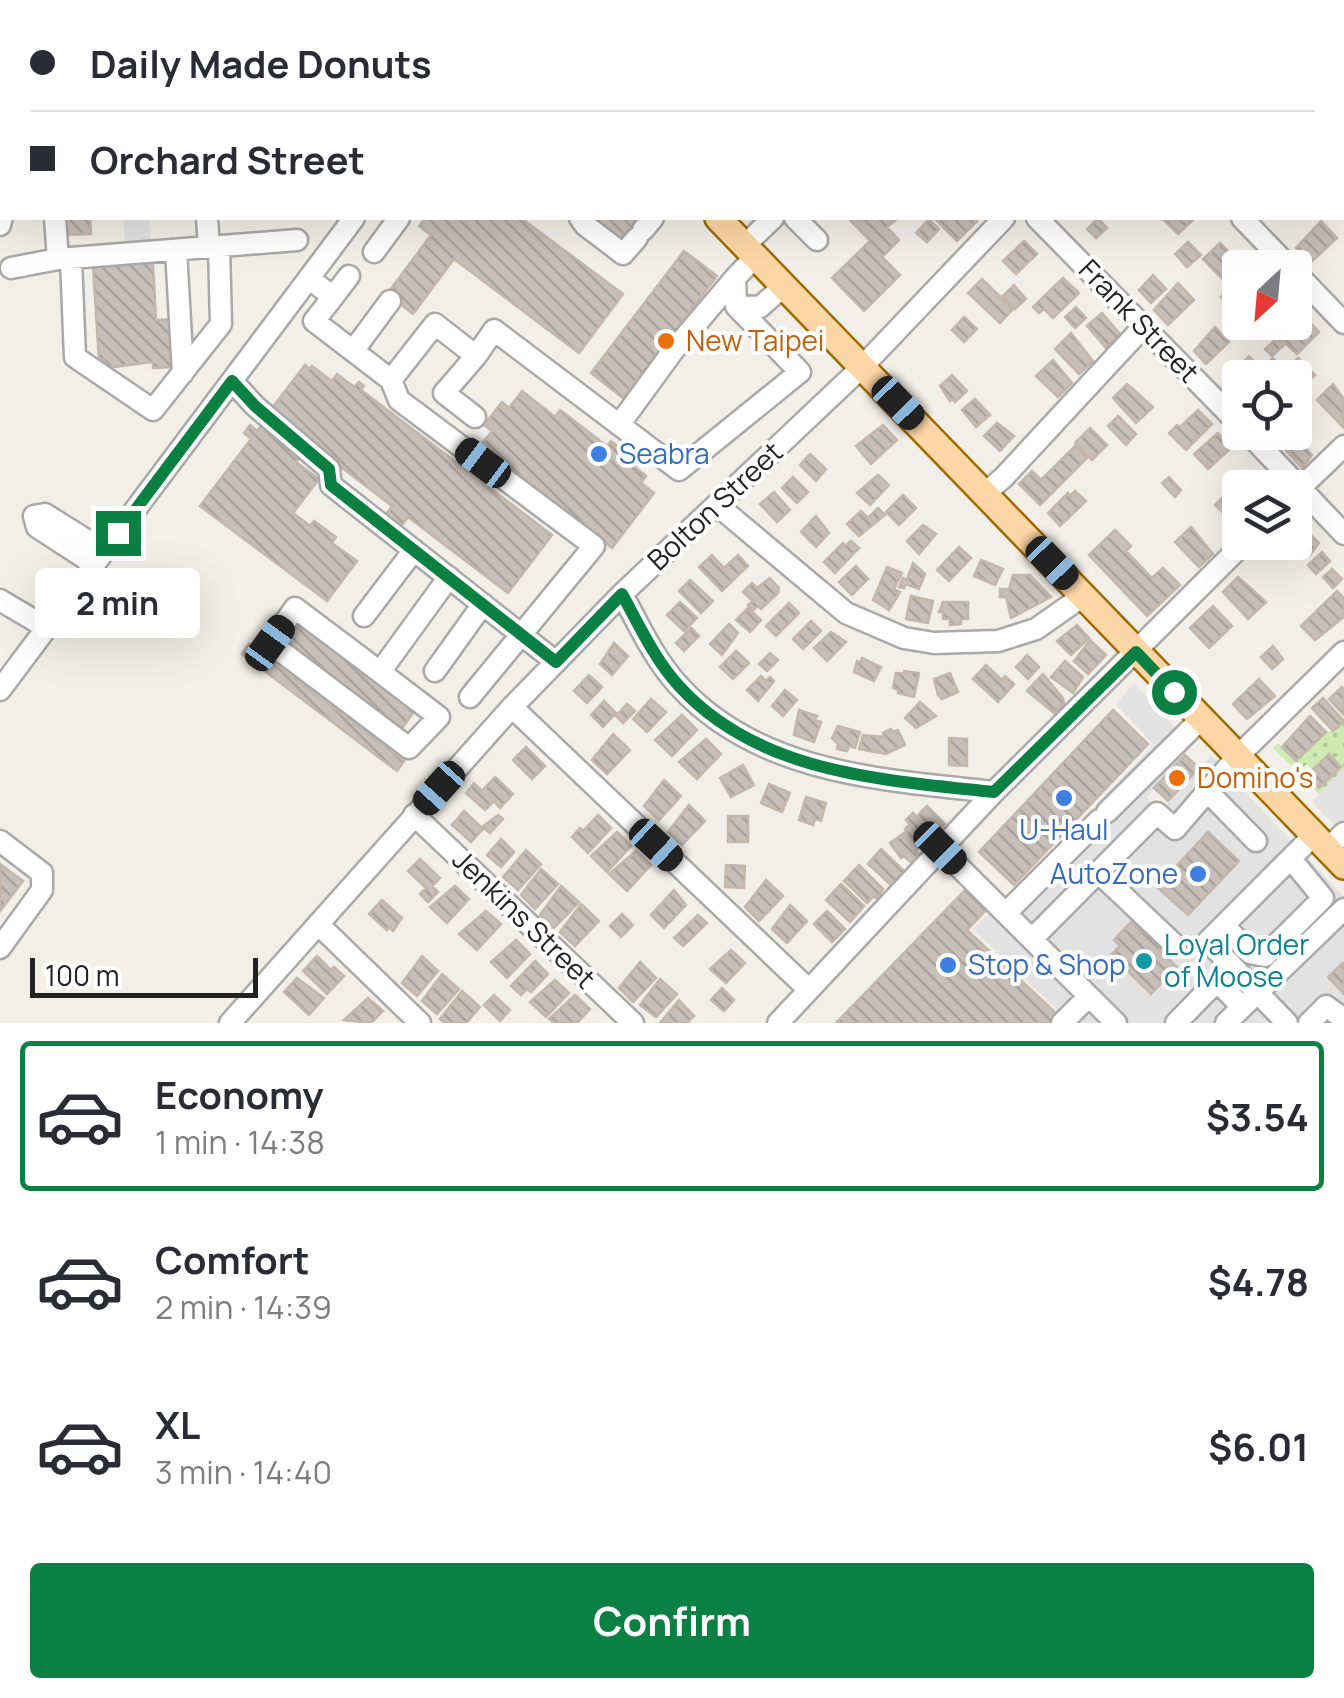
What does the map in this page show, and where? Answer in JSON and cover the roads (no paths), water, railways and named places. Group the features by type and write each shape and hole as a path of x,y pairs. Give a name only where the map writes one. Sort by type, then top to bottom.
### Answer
{"main road":[{"path":"726,220 750,251 1237,757 1332,846"}],"street":[{"path":"55,220 75,357 153,410 221,324 207,220"},
{"path":"0,690 353,220"},
{"path":"374,252 398,220"},
{"path":"581,220 623,254 644,228"},
{"path":"619,425 673,351 735,278 772,220"},
{"path":"798,220 816,240"},
{"name":"Bolton Street","path":"230,1023 512,706 622,594 862,367 1002,220"},
{"name":"Frank Street","path":"1039,220 1222,406"},
{"path":"1244,220 1273,250"},
{"path":"10,268 64,259 297,240"},
{"path":"176,250 182,373"},
{"path":"349,276 314,321 391,380 400,400 594,546 470,697"},
{"path":"475,417 444,394 494,330 679,470 800,372 736,306 735,278"},
{"path":"310,279 333,297"},
{"path":"736,306 760,307 784,286"},
{"path":"1312,289 1344,322"},
{"path":"353,350 390,302"},
{"path":"391,380 436,324 476,356"},
{"path":"985,493 1144,326"},
{"path":"232,381 255,406 329,469 331,485 556,662"},
{"path":"1312,477 1344,446"},
{"path":"1263,450 1280,470"},
{"path":"1312,503 1344,534"},
{"path":"717,505 846,613 904,638 934,643 998,641 1036,629 1083,596"},
{"path":"364,616 414,550"},
{"path":"778,1023 994,792 1227,560"},
{"path":"380,672 449,577"},
{"path":"622,594 657,658 679,686 712,715 750,739 834,771 994,792"},
{"path":"0,600 46,628"},
{"path":"435,671 483,604"},
{"path":"295,608 380,672 439,717 409,748 270,643 295,608"},
{"path":"1032,939 1158,813 1174,829 1237,757 1344,652"},
{"path":"512,706 807,988"},
{"path":"1006,913 1201,719"},
{"path":"1208,792 1256,842"},
{"name":"Jenkins Street","path":"414,815 633,1023"},
{"path":"0,840 42,873 42,890 0,948"},
{"path":"1287,1023 1208,940 1291,859 1332,846"},
{"path":"940,848 1116,1023"},
{"path":"1224,925 1250,952 1265,956 1304,919 1323,898 1291,859"},
{"path":"1098,872 1175,944"},
{"path":"1226,1023 1344,909"},
{"path":"318,924 420,1023"},
{"path":"1176,1023 1217,981 1242,1007"},
{"path":"1062,1023 1089,996"},
{"path":"1309,1023 1326,1006 1344,1019"}],"place":[{"name":"New Taipei","path":"666,341"},
{"name":"Seabra","path":"599,454"},
{"name":"Domino's","path":"1177,778"},
{"name":"U-Haul","path":"1064,798"},
{"name":"AutoZone","path":"1198,874"},
{"name":"Loyal Order of Moose","path":"1144,961"},
{"name":"Stop & Shop","path":"948,965"}]}
